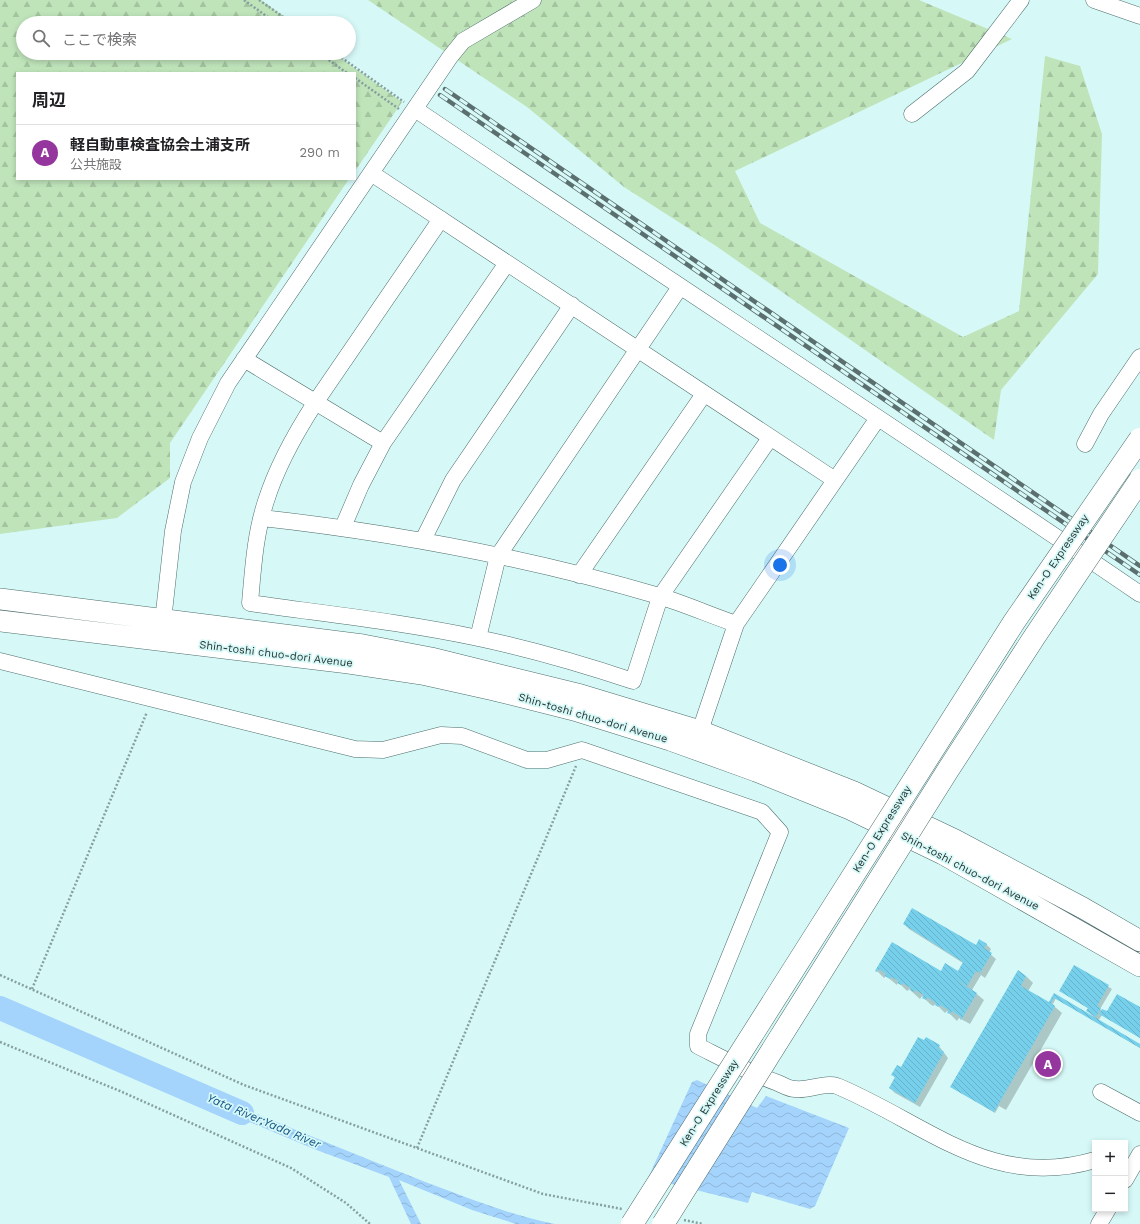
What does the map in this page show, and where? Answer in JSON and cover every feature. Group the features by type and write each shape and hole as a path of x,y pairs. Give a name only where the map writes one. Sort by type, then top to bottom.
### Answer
{"highway":[{"name":"Ken-O Expressway","path":"629,1217 1010,629 1140,440"},
{"path":"671,1222 948,770 1035,636 1140,480"}],"main road":[{"name":"Shin-toshi chuo-dori Avenue","path":"0,599 163,618 362,645 431,658 581,694 700,730 861,796 955,840 1083,908 1140,941"},
{"name":"Shin-toshi chuo-dori Avenue","path":"0,621 349,663 422,674 574,710 670,740 756,770 850,809 943,854 1140,966"}],"street":[{"path":"162,640 163,618 173,531 183,482 200,438 228,383 450,57 463,41 533,0"},
{"path":"912,114 967,71 1021,0"},
{"path":"1094,0 1140,16"},
{"path":"412,113 992,493 1140,594"},
{"path":"371,172 835,480"},
{"path":"441,219 315,403 298,430 282,461 270,488 262,518 254,557 250,603 397,623 478,638 586,665 633,681 660,597 770,438"},
{"path":"343,527 361,485 383,443 507,263"},
{"path":"478,638 498,556 680,288"},
{"path":"423,540 453,480 572,305"},
{"path":"1085,444 1101,414 1140,357"},
{"path":"244,359 383,443"},
{"path":"579,575 704,394"},
{"path":"700,730 736,624 878,418"},
{"path":"262,518 343,527 423,540 498,556 579,575 660,597 736,624"},
{"path":"0,661 355,749 383,750 441,735 462,736 527,760 547,760 582,750 762,812 780,832 698,1034 698,1046 759,1076 795,1089 835,1086 977,1156 1002,1164 1027,1168 1053,1168 1076,1165 1092,1161"},
{"path":"1102,1092 1140,1113"},
{"path":"1126,1176 1134,1155"},
{"path":"1099,1224 1106,1212"}],"path":[{"path":"244,0 266,16"},
{"path":"259,0 282,16"},
{"path":"329,60 346,72"},
{"path":"344,60 412,113"},
{"path":"356,79 412,113"},
{"path":"32,989 153,698"},
{"path":"417,1148 582,750"},
{"path":"0,975 244,1085 543,1194 629,1217"},
{"path":"0,1042 120,1091 291,1168 346,1203 370,1224"},
{"path":"671,1222 703,1224"}],"green space":[{"path":"0,0 261,0 283,16 16,16 16,60 344,60 402,102 356,170 356,72 16,72 16,180 348,180 170,443 170,478 117,518 0,534"},
{"path":"368,0 919,0 1012,39 735,171 760,223 963,337 1019,311 1045,56 1080,66 1102,134 1098,274 1001,390 994,440 716,246 624,187 527,107"}],"water":[{"path":"697,1080 757,1108 766,1096 849,1128 815,1206 810,1209 752,1192 748,1203 648,1178 692,1082"},
{"path":"213,1096 428,1183 507,1211 539,1221 555,1224 516,1224 472,1210 399,1180 421,1224 411,1224 389,1177 314,1149 209,1105"}],"building":[{"path":"912,908 976,945 979,939 987,944 984,948 992,953 980,973 976,971 967,986 953,978 977,993 961,1020 961,1017 952,1011 950,1014 947,1013 949,1010 940,1005 938,1007 935,1005 936,1003 927,997 926,1000 922,998 924,995 915,990 913,992 910,990 911,988 902,983 901,985 897,983 899,981 891,977 890,979 879,969 877,972 875,971 892,942 941,971 945,963 958,971 963,962 903,924"},
{"path":"1074,965 1109,985 1097,1006 1101,1008 1096,1017 1086,1011 1088,1008 1059,991"},
{"path":"1018,970 1026,976 1021,986 1049,1002 1054,993 1140,1044 1140,1048 1054,998 1051,1003 1055,1006 994,1112 950,1087"},
{"path":"1117,994 1140,1007 1140,1038 1099,1014 1102,1009 1107,1011"},
{"path":"918,1037 924,1040 926,1037 940,1045 938,1048 944,1052 915,1103 889,1088 895,1077 891,1075 897,1065 901,1067"}],"waterway":[{"name":"Yata River;Yada River","path":"0,1008 242,1113"}],"railway":[{"path":"445,89 1140,566"},
{"path":"440,95 1140,575"}],"place":[{"name":"軽自動車検査協会土浦支所","path":"1048,1064"}]}
